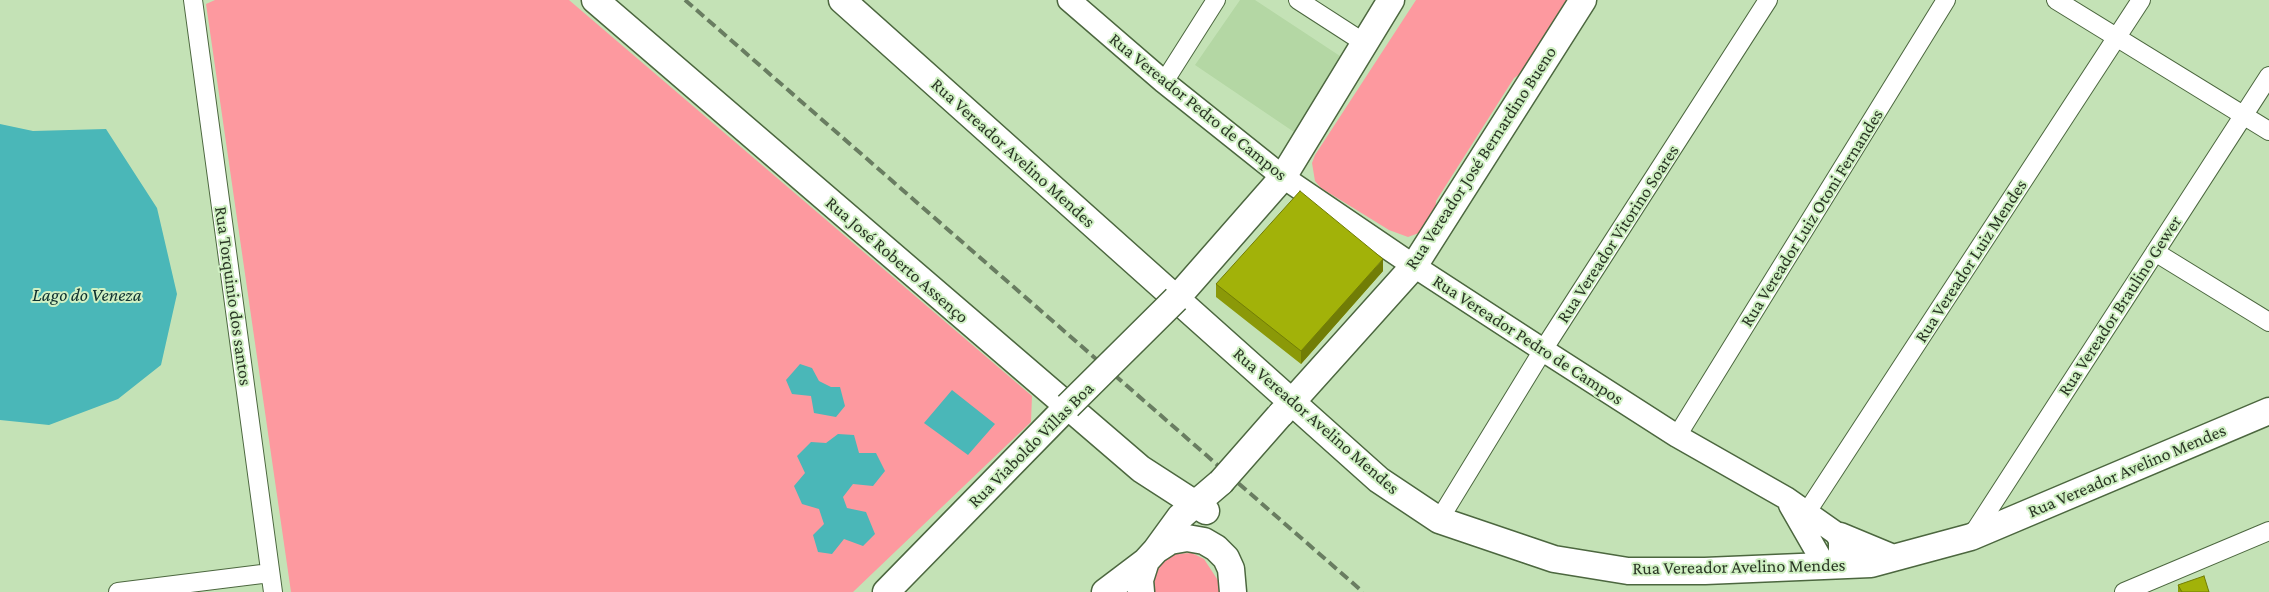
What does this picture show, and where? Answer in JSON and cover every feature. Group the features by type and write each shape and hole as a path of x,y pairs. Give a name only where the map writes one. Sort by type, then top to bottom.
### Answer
{"main road":[{"name":"Rua José Roberto Assenço","path":"595,0 1141,469 1209,497"},
{"name":"Rua Vereador Avelino Mendes","path":"842,0 1176,299 1285,408 1379,480 1439,520 1554,559 1628,571 1705,571 1871,564 1971,537 2269,412"},
{"name":"Rua Viaboldo Villas Boa","path":"886,592 1176,299 1283,177 1391,0"},
{"name":"Rua Vereador José Bernardino Bueno","path":"1151,555 1170,527 1209,497 1285,408 1414,266 1583,0"},
{"path":"1204,541 1202,534 1209,497"},
{"path":"1840,536 1893,558"},
{"path":"1105,592 1170,541 1187,538 1204,541 1216,548 1226,558 1240,588"},
{"path":"1141,592 1140,580 1151,555"}],"street":[{"name":"Rua Torquinio dos santos","path":"193,0 273,592"},
{"name":"Rua Vereador Pedro de Campos","path":"1069,0 1164,82 1283,177 1414,266 1677,436 1786,498 1804,517 1833,566"},
{"path":"1164,82 1216,0"},
{"path":"1298,0 1364,42"},
{"name":"Rua Vereador Vitorino Soares","path":"1439,520 1543,350 1768,0"},
{"name":"Rua Vereador Luiz Otoni Fernandes","path":"1677,436 1946,0"},
{"path":"2056,0 2269,131"},
{"name":"Rua Vereador Luiz Mendes","path":"1804,517 2141,0"},
{"name":"Rua Vereador Braulino Gewer","path":"1971,537 2269,76"},
{"path":"2155,252 2269,322"},
{"name":"Rua Vereador Pedro de Campos","path":"1804,517 1840,536"},
{"path":"2124,592 2156,586 2269,531"},
{"path":"1833,566 1840,536"},
{"path":"118,592 270,572"}],"shaded area":[{"path":"215,0 569,0 1032,396 1031,422 853,592 291,592 206,4"},
{"path":"1240,0 1255,0 1340,56 1294,132 1195,65"},
{"path":"1416,0 1574,0 1532,66 1514,78 1436,201 1435,219 1427,230 1408,237 1389,230 1321,188 1315,181 1312,163 1315,155"},
{"path":"1192,553 1204,559 1219,582 1219,592 1153,592 1152,572 1170,554"}],"water":[{"name":"Lago do Veneza","path":"0,124 33,131 106,129 157,208 177,294 161,365 118,399 49,425 0,420"},
{"path":"800,364 812,368 819,381 831,387 840,387 845,406 836,417 814,413 811,396 792,394 786,380"},
{"path":"952,390 995,424 968,455 924,423"},
{"path":"838,434 854,435 859,453 876,453 885,471 873,486 853,484 843,497 847,508 866,512 875,534 863,546 844,539 832,554 818,552 813,535 824,524 819,509 802,504 794,486 805,473 797,456 811,442 826,443"}],"building":[{"path":"1300,191 1383,259 1301,351 1216,284"},
{"path":"2204,576 2209,592 2182,592 2178,585"}],"railway":[{"path":"685,0 1363,592"}]}
